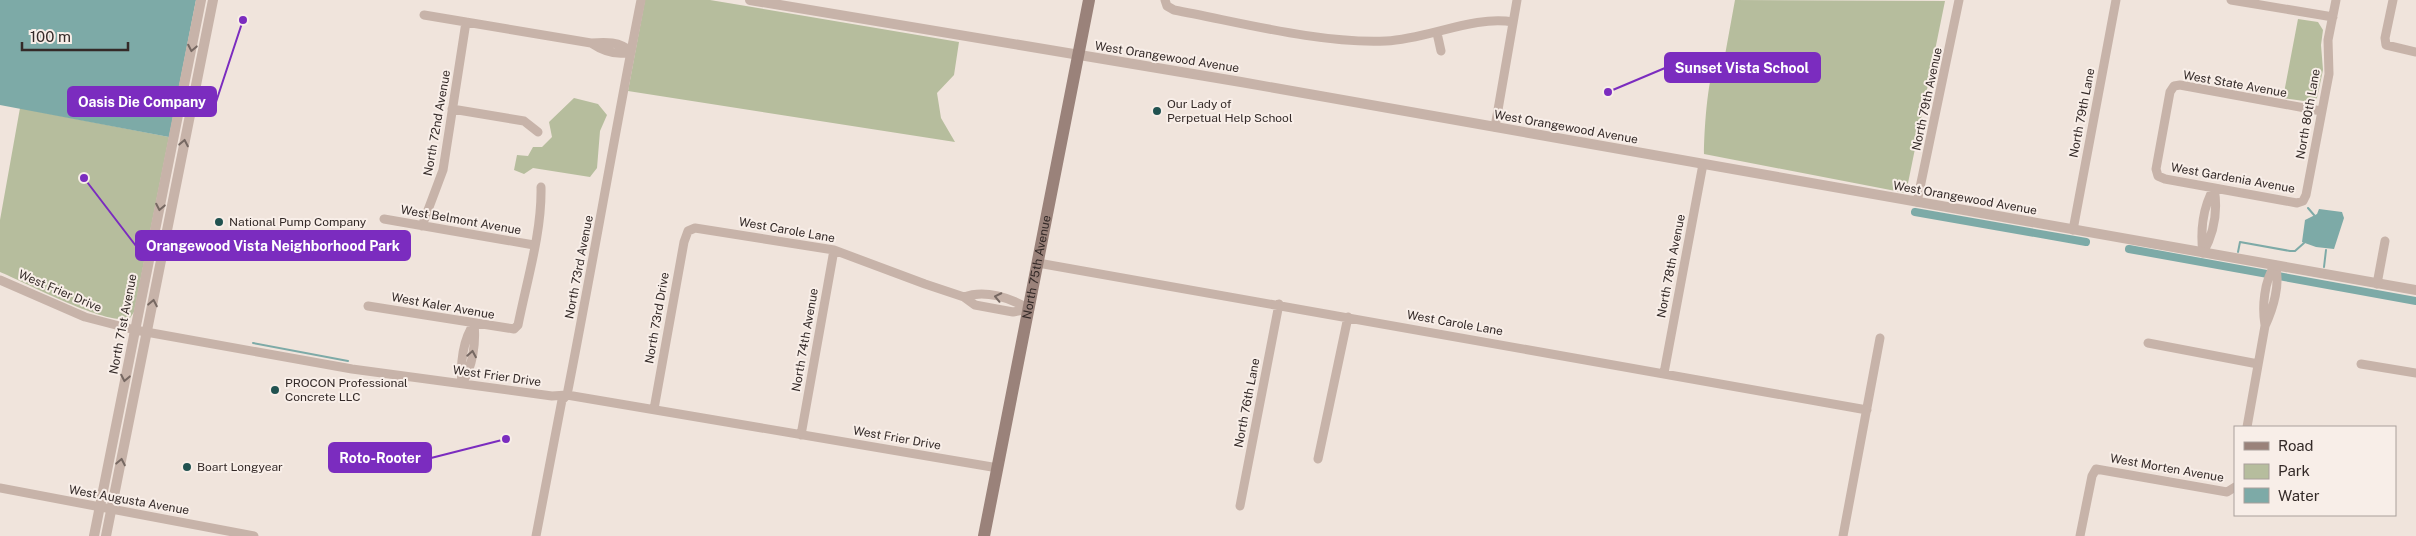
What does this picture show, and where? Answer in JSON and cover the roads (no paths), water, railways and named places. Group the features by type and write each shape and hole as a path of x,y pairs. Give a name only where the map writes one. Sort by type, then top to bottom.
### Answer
{"main road":[{"name":"North 75th Avenue","path":"984,536 1090,0"}],"street":[{"name":"North 71st Avenue","path":"94,536 201,0"},
{"name":"North 71st Avenue","path":"106,536 212,0"},
{"name":"North 73rd Avenue","path":"536,536 562,400 567,394 641,0"},
{"name":"West Orangewood Avenue","path":"750,0 1495,127 2203,253 2274,273 2416,290"},
{"path":"1495,127 1517,0"},
{"name":"North 79th Avenue","path":"1917,202 1960,0"},
{"name":"North 79th Lane","path":"2074,230 2116,0"},
{"path":"2231,0 2333,18"},
{"name":"North 80th Lane","path":"2303,201 2306,195 2329,74 2328,40 2336,0"},
{"path":"2393,0 2385,38 2386,45 2416,52"},
{"path":"1166,3 1174,10 1307,34 1354,40 1386,41 1437,33 1486,21 1513,22"},
{"path":"424,16 591,43 603,42 624,45 631,52"},
{"name":"North 72nd Avenue","path":"422,226 440,180 466,22"},
{"path":"1437,33 1441,50"},
{"name":"West State Avenue","path":"2158,176 2156,169 2170,92 2174,86 2180,85 2321,111"},
{"path":"452,109 524,121 538,132"},
{"name":"North 78th Avenue","path":"1664,373 1703,164"},
{"name":"West Gardenia Avenue","path":"2158,176 2165,180 2297,203 2303,201"},
{"path":"534,245 541,203 541,187"},
{"path":"2203,253 2201,238 2209,221 2208,200 2214,188"},
{"name":"West Belmont Avenue","path":"384,220 534,245"},
{"name":"West Carole Lane","path":"688,231 695,228 834,250 964,297 976,293 986,294 1015,300 1029,309"},
{"name":"North 73rd Drive","path":"654,409 684,242 688,231"},
{"path":"154,236 166,238"},
{"path":"2377,284 2385,241"},
{"name":"West Kaler Avenue","path":"368,306 514,330 518,325 534,245"},
{"name":"North 74th Avenue","path":"802,435 834,250"},
{"name":"West Carole Lane","path":"1038,263 1279,304 1867,410"},
{"path":"2247,426 2274,273"},
{"name":"West Frier Drive","path":"0,280 85,317 135,330 352,369 552,396 567,394 998,468"},
{"name":"North 76th Lane","path":"1240,506 1279,304"},
{"path":"1318,460 1348,317"},
{"path":"462,383 468,374 475,335 474,324"},
{"path":"1843,536 1880,338"},
{"path":"2148,343 2258,364"},
{"path":"2361,364 2416,373"},
{"path":"120,402 132,404"},
{"name":"West Morten Avenue","path":"2080,536 2092,476 2096,469 2227,492 2234,488"},
{"name":"West Augusta Avenue","path":"0,488 254,536"}],"water":[{"path":"0,0 196,0 169,137 0,105"},
{"path":"2319,209 2342,212 2344,218 2334,249 2316,247 2302,242 2305,220 2317,214"}],"waterway":[{"path":"2308,208 2314,215"},
{"path":"1915,212 2086,242"},
{"path":"2238,252 2240,242 2290,251 2295,251 2304,243"},
{"path":"2129,249 2416,301"},
{"path":"2324,267 2326,250"},
{"path":"253,343 348,361"}],"place":[{"name":"Oasis Die Company","path":"243,20"},
{"name":"Sunset Vista School","path":"1608,92"},
{"name":"Our Lady of Perpetual Help School","path":"1157,111"},
{"name":"Orangewood Vista Neighborhood Park","path":"84,178"},
{"name":"National Pump Company","path":"219,222"},
{"name":"PROCON Professional Concrete LLC","path":"275,390"},
{"name":"Roto-Rooter","path":"506,439"},
{"name":"Boart Longyear","path":"187,467"}]}
